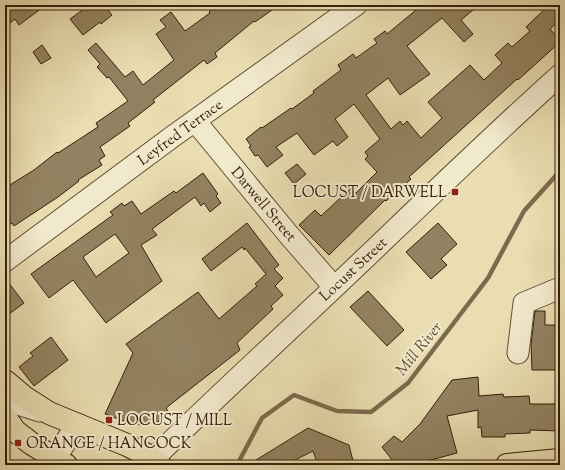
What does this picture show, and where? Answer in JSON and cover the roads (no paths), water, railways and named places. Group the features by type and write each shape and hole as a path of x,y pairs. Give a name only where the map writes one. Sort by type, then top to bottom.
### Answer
{"main road":[{"path":"5,381 24,397 49,413 128,445 147,455 153,463"},
{"path":"8,424 57,463"},
{"path":"508,465 560,460"}],"street":[{"name":"Leyfred Terrace","path":"5,261 356,5"},
{"name":"Locust Street","path":"153,463 196,416 512,117 560,75"},
{"name":"Darwell Street","path":"195,121 288,234 334,287"},
{"path":"518,353 524,303 560,288"},
{"path":"5,400 49,413"},
{"path":"57,463 77,424"}],"waterway":[{"name":"Mill River","path":"237,465 262,418 294,395 337,411 371,412 408,383 488,278 524,211 560,171"}],"place":[{"name":"LOCUST / DARWELL","path":"455,192"},
{"name":"LOCUST / MILL","path":"109,420"},
{"name":"ORANGE / HANCOCK","path":"18,443"}]}
